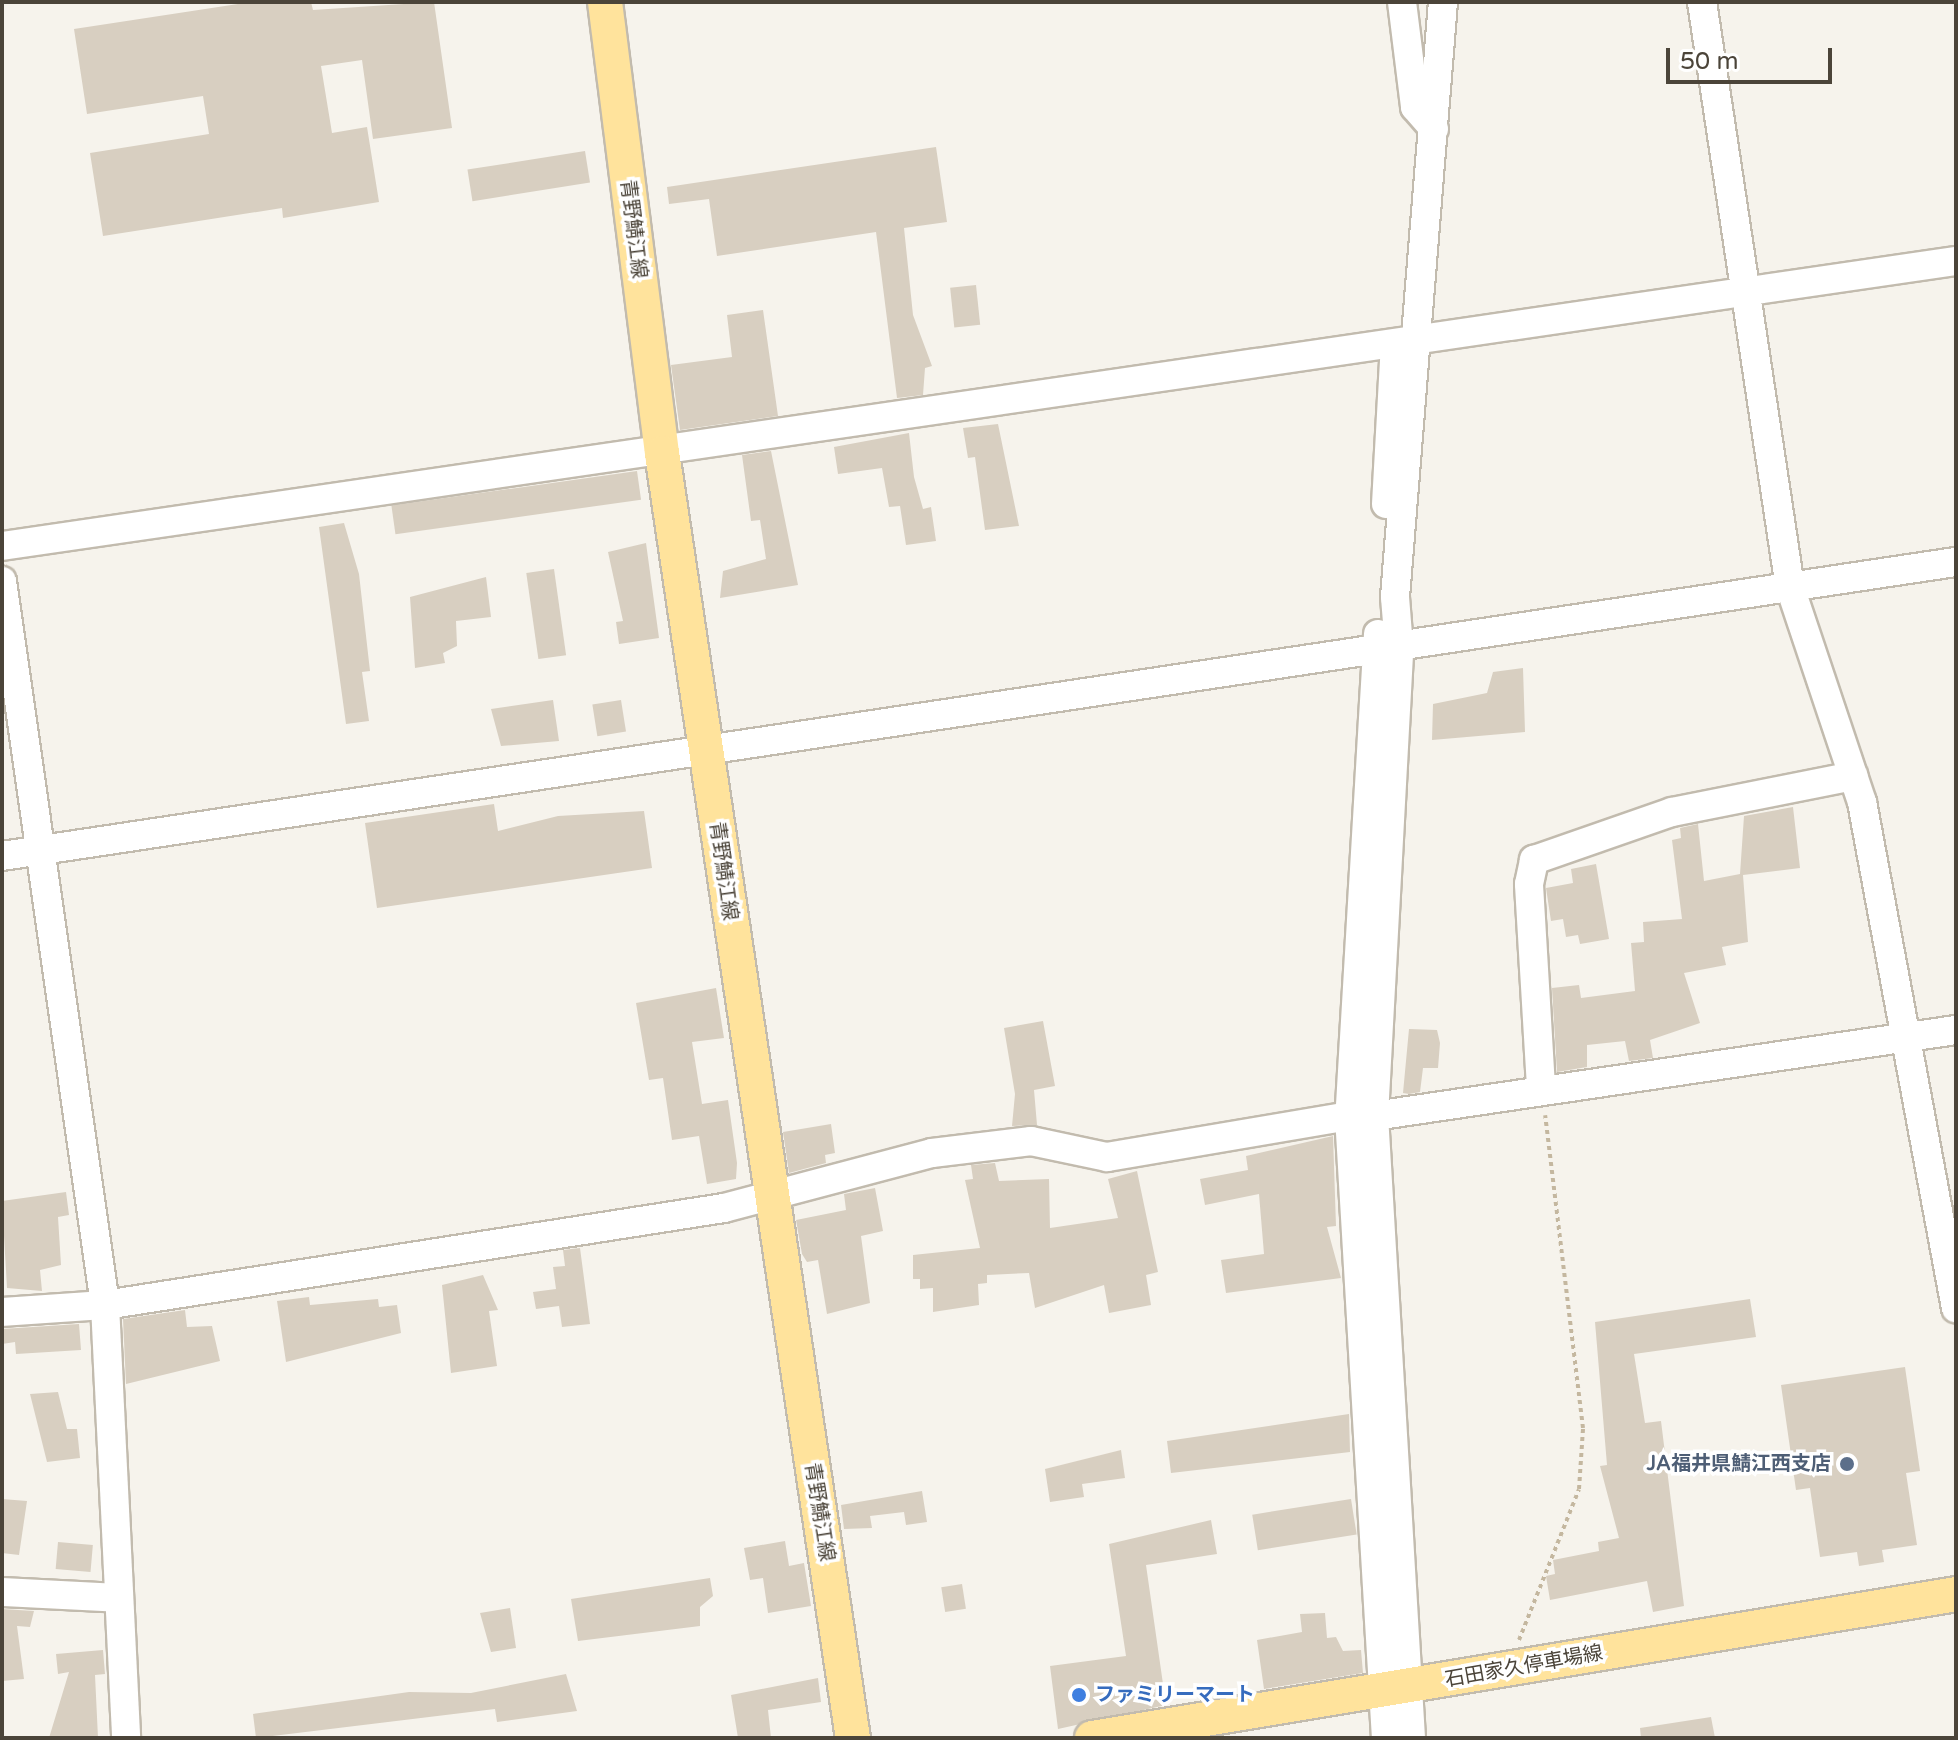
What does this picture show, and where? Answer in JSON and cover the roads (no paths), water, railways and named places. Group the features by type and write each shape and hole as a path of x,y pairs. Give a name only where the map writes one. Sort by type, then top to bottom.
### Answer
{"main road":[{"name":"青野鯖江線","path":"605,2 662,453 770,1199 853,1738"},
{"name":"石田家久停車場線","path":"1092,1738 1956,1594"}],"street":[{"path":"1402,2 1415,107 1434,129"},
{"path":"1411,1738 1396,1689 1362,1116 1407,343 1434,129 1443,2"},
{"path":"1702,2 1790,587 1853,776 1907,1040 1956,1308"},
{"path":"2,546 662,453 1956,261"},
{"path":"2,856 1956,562"},
{"path":"2,581 105,1305 126,1738"},
{"path":"1541,1087 1529,884 1534,860 1672,812 1853,776"},
{"path":"2,1312 105,1305 770,1199 932,1153 1031,1141 1107,1157 1541,1087 1907,1040 1956,1030"},
{"path":"2,1592 119,1598"},
{"path":"1386,1738 1396,1689"}],"place":[{"name":"JA福井県鯖江西支店","path":"1847,1464"},
{"name":"ファミリーマート","path":"1079,1695"}]}
